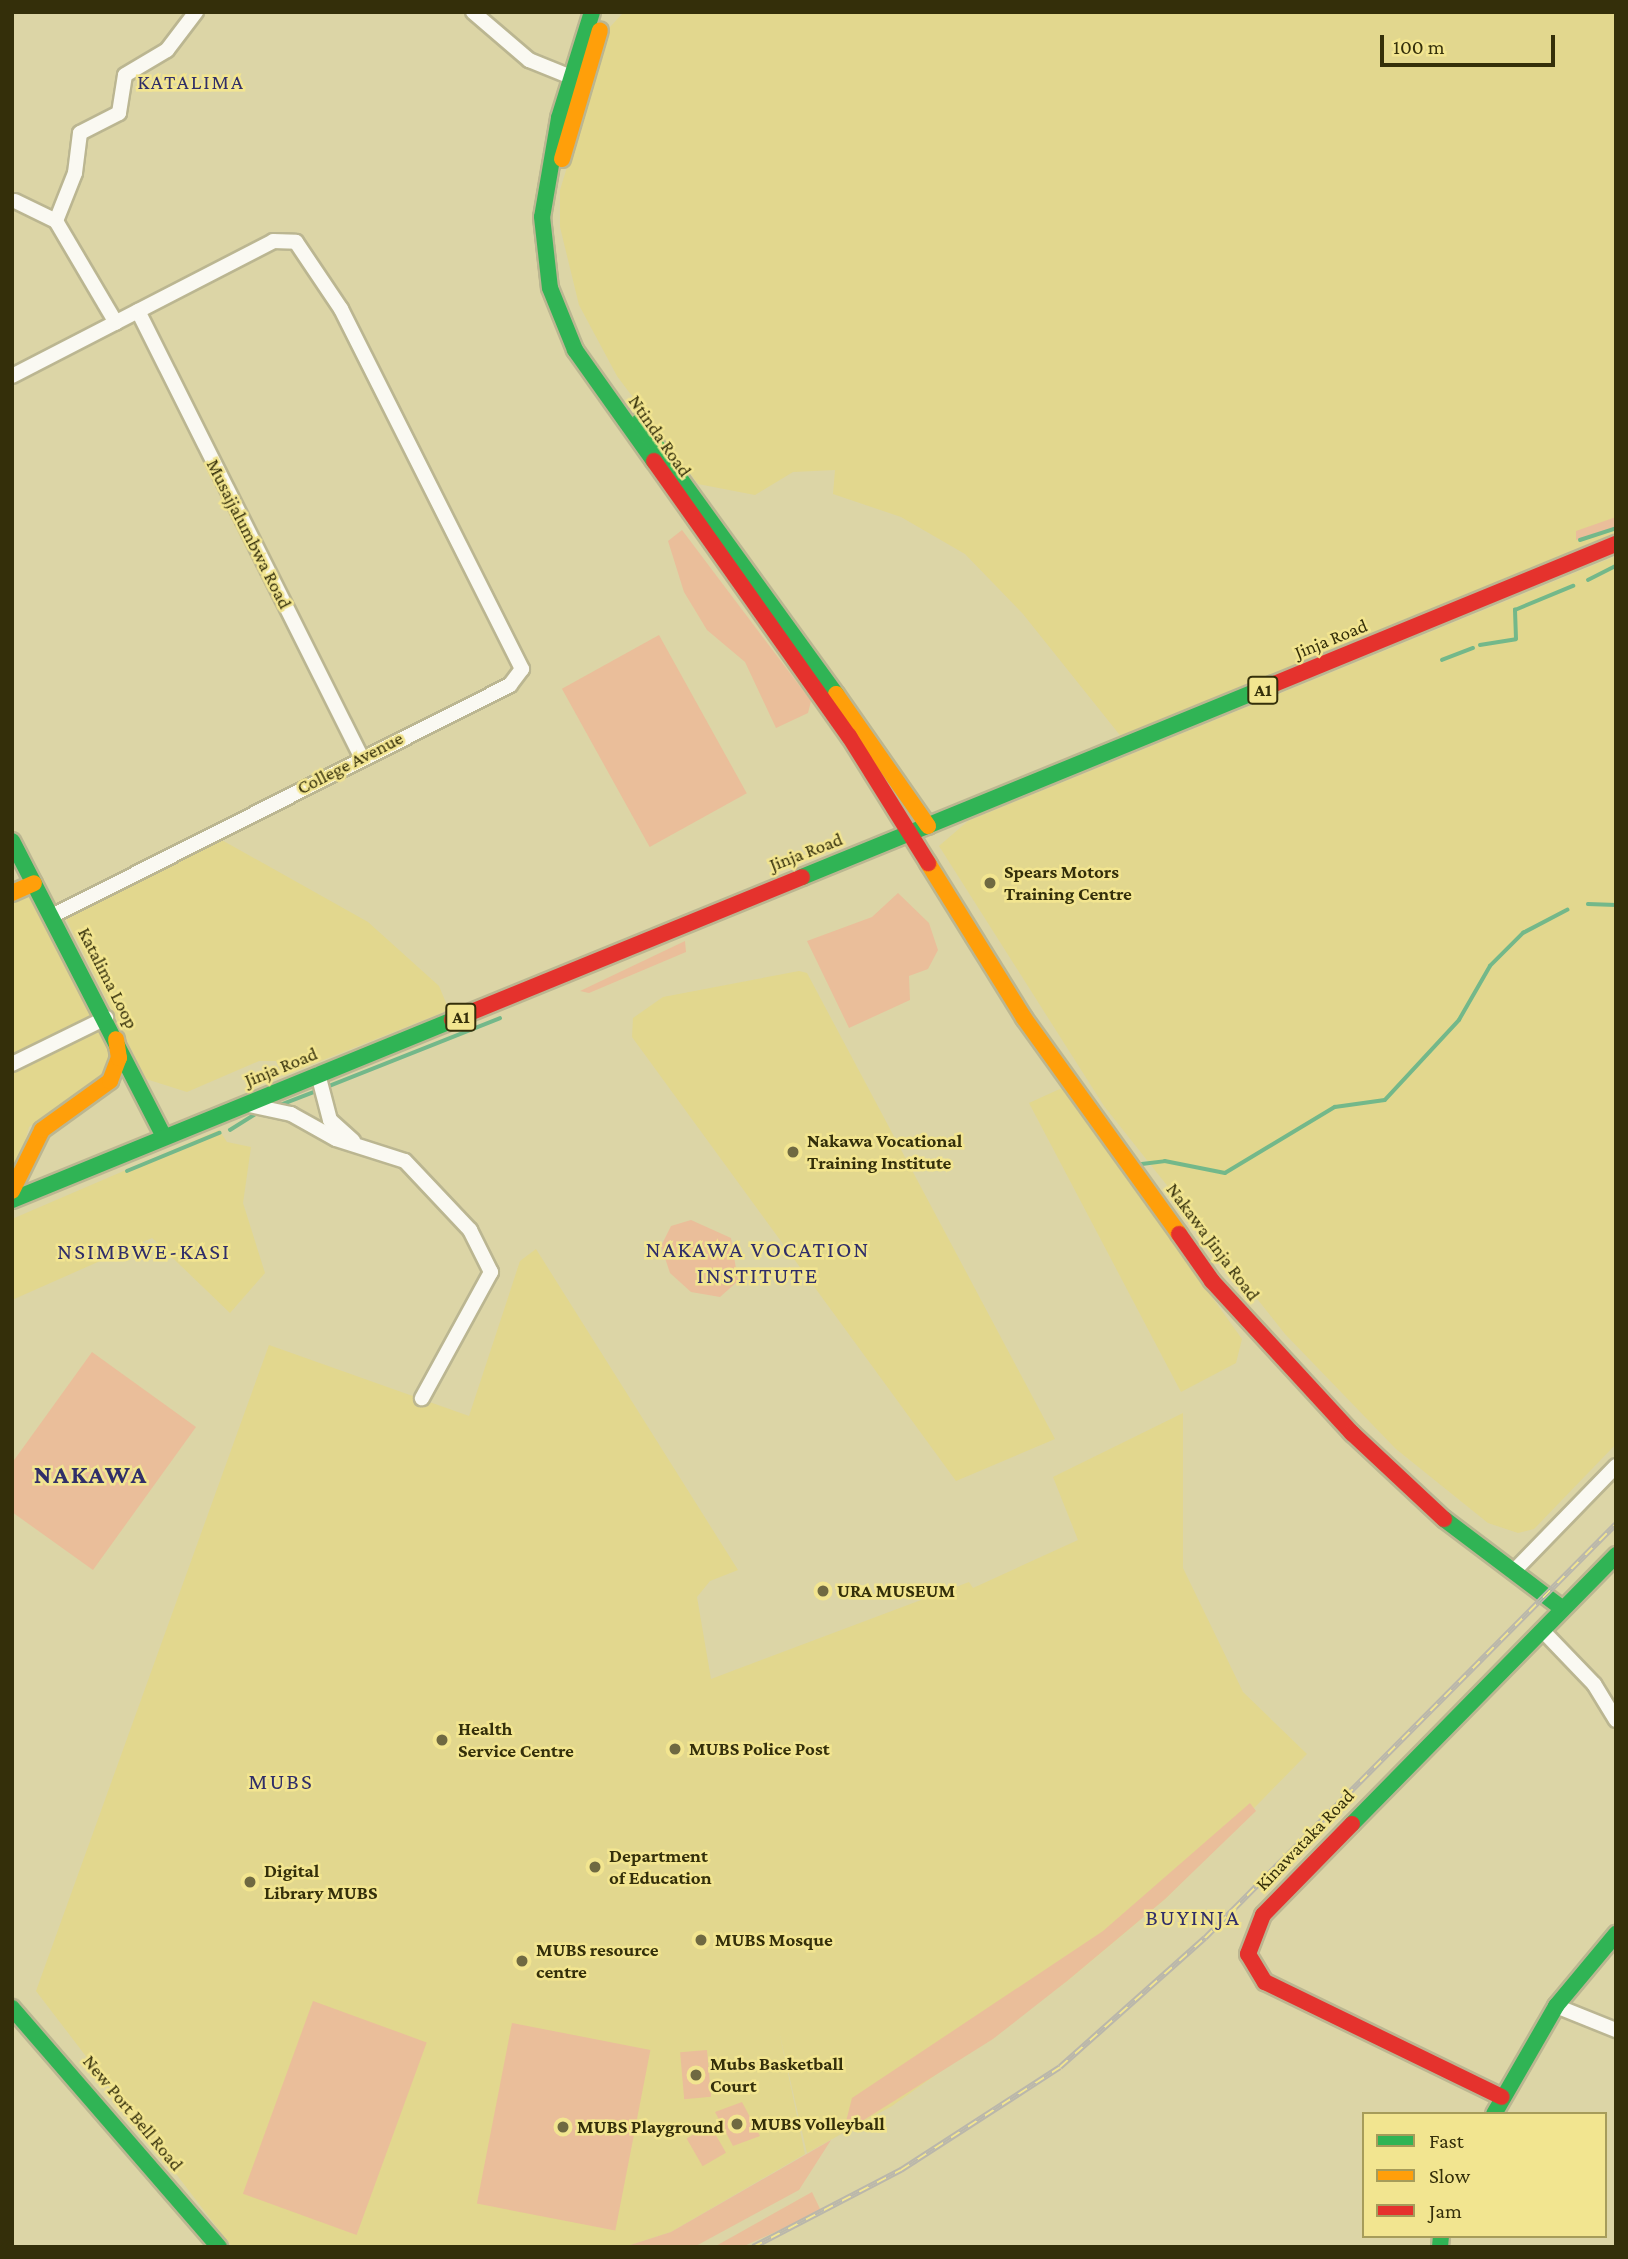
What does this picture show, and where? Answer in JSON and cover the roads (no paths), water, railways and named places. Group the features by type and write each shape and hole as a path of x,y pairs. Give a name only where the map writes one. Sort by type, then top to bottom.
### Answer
{"main road":[{"name":"Ntinda Road","path":"592,12 556,183 557,240 574,320 629,410 704,503 928,826"},
{"name":"Ntinda Road","path":"605,12 547,168 542,217 550,288 562,325 849,736 909,835"},
{"name":"Jinja Road","path":"12,1200 1616,544"},
{"name":"Nakawa Jinja Road","path":"909,835 1024,1018 1212,1280 1297,1380 1445,1520 1559,1606"},
{"name":"Katalima Loop","path":"12,841 106,1018 164,1137"},
{"path":"12,893 34,883"},
{"path":"12,1191 42,1129 110,1081 119,1058 116,1039"},
{"name":"Kinawataka Road","path":"1502,2097 1265,1982 1248,1954 1263,1915 1542,1630 1559,1606 1616,1555"},
{"path":"1495,2112 1556,2006 1616,1934"},
{"name":"New Port Bell Road","path":"12,2008 219,2247"}],"street":[{"path":"56,221 75,173 80,133 119,113 125,75 167,50 196,12"},
{"path":"474,12 501,42 578,80"},
{"path":"15,201 56,221 116,323"},
{"name":"College Avenue","path":"52,916 520,676 520,662 459,549 341,309 296,242 281,237 138,311"},
{"path":"12,376 138,311"},
{"name":"Musajjalumbwa Road","path":"138,311 360,756"},
{"path":"12,1064 106,1018"},
{"path":"318,1074 330,1121 354,1142"},
{"path":"246,1104 291,1114 423,1175 470,1230 491,1272 422,1398"},
{"path":"1513,1572 1616,1466"},
{"path":"1542,1630 1594,1684 1616,1720"},
{"path":"1556,2006 1616,2031"}],"waterway":[{"path":"1580,540 1616,528"},
{"path":"1588,580 1616,566"},
{"path":"1480,645 1516,639 1515,610 1573,586"},
{"path":"1442,660 1473,648"},
{"path":"1588,904 1616,905"},
{"path":"1142,1164 1165,1161 1225,1173 1335,1107 1385,1100 1459,1020 1490,966 1523,933 1567,910"},
{"path":"327,1087 500,1018"},
{"path":"278,1106 319,1090"},
{"path":"230,1130 257,1113"},
{"path":"127,1171 219,1133"}],"railway":[{"path":"753,2247 901,2170 1060,2067 1205,1938 1616,1524"}],"place":[{"name":"Spears Motors Training Centre","path":"990,883"},
{"name":"Nakawa Vocational Training Institute","path":"793,1152"},
{"name":"URA MUSEUM","path":"823,1591"},
{"name":"Health Service Centre","path":"442,1740"},
{"name":"MUBS Police Post","path":"675,1749"},
{"name":"Department of Education","path":"595,1867"},
{"name":"Digital Library MUBS","path":"250,1882"},
{"name":"MUBS Mosque","path":"701,1940"},
{"name":"MUBS resource centre","path":"522,1961"},
{"name":"Mubs Basketball Court","path":"696,2075"},
{"name":"MUBS Volleyball","path":"737,2124"},
{"name":"MUBS Playground","path":"563,2127"}],"district":[{"name":"KATALIMA","path":"191,82"},
{"name":"NSIMBWE-KASI","path":"144,1251"},
{"name":"NAKAWA VOCATION INSTITUTE","path":"758,1262"},
{"name":"NAKAWA","path":"91,1475"},
{"name":"MUBS","path":"281,1781"},
{"name":"BUYINJA","path":"1193,1917"}]}
